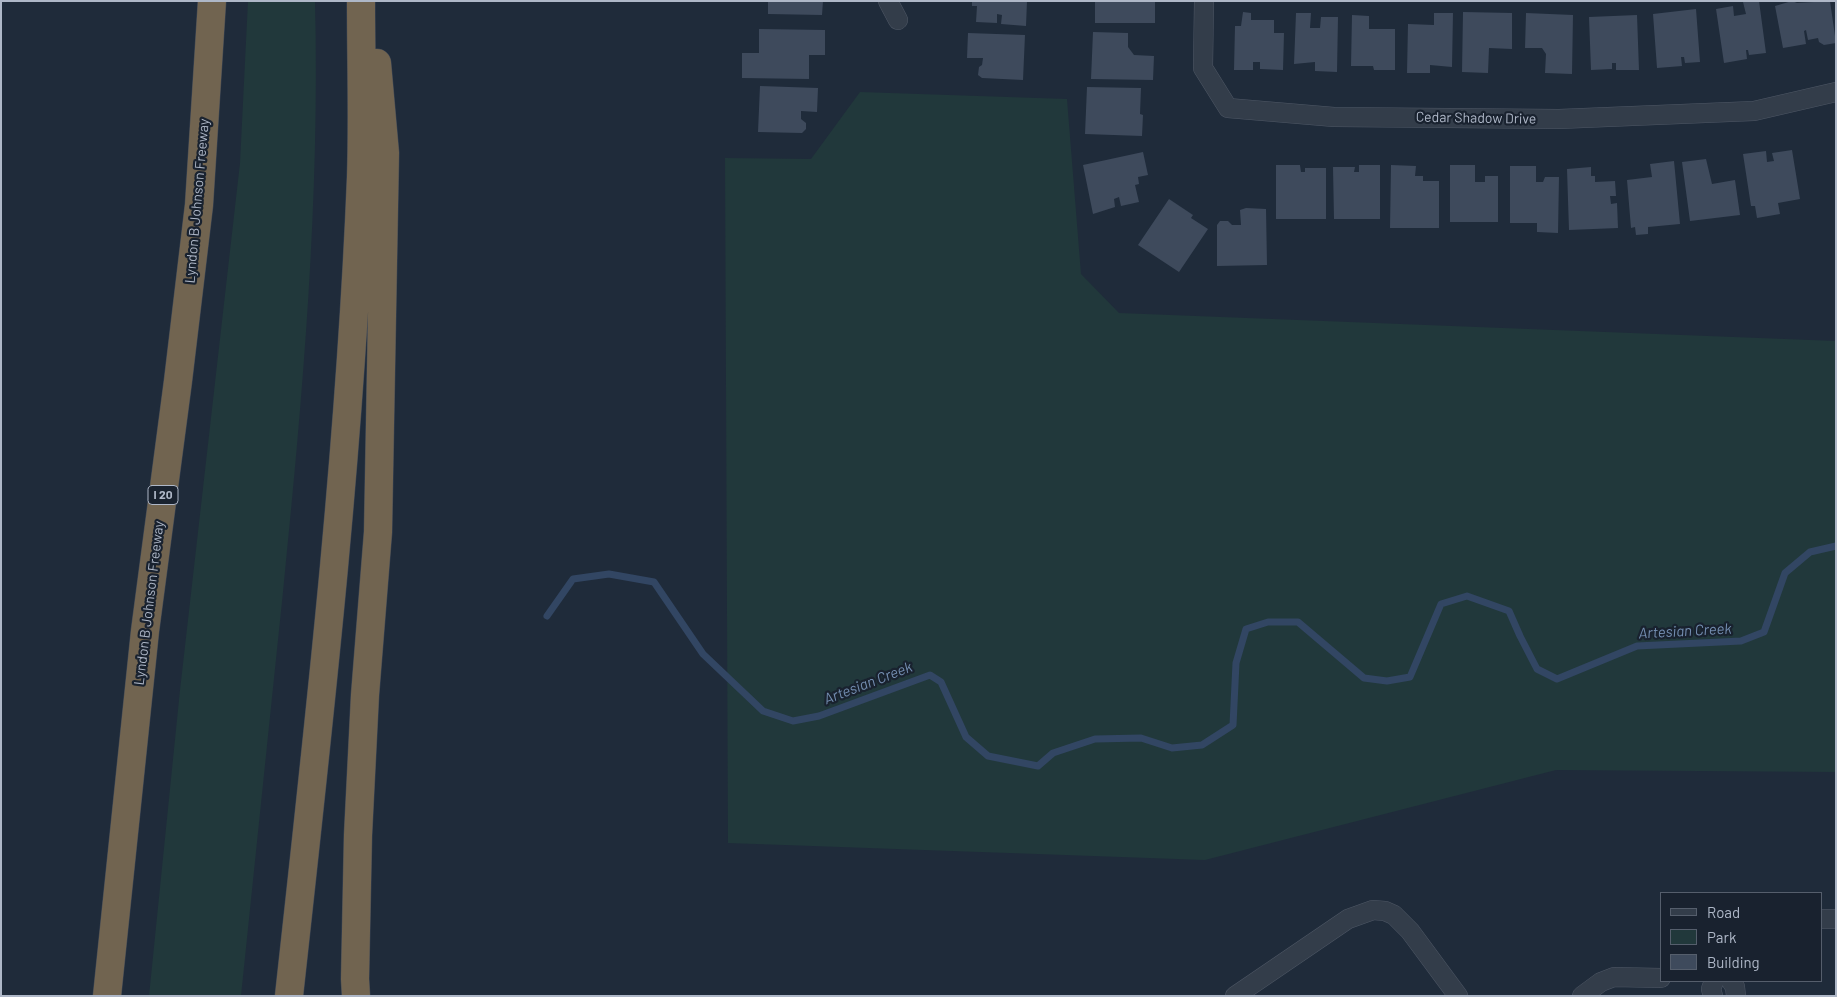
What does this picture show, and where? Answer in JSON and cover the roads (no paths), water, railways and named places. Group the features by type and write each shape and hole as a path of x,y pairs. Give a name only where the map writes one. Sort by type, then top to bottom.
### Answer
{"highway":[{"name":"Lyndon B Johnson Freeway","path":"107,994 145,631 199,206 212,1"},
{"path":"289,996 334,558 350,368 361,174 361,1"},
{"path":"356,996 358,835 378,532 385,163 371,1"}],"street":[{"path":"888,1 898,20"},
{"name":"Cedar Shadow Drive","path":"1204,1 1204,68 1228,108 1334,117 1558,119 1754,111 1836,92"},
{"path":"1235,996 1348,919 1373,910 1385,911 1394,915 1410,931 1458,996"},
{"path":"1822,919 1836,919"},
{"path":"1582,996 1601,982 1614,977 1660,978"},
{"path":"1713,996 1711,989 1714,982"},
{"path":"1732,982 1735,987 1736,996"}],"waterway":[{"name":"Artesian Creek","path":"547,616 573,579 609,574 654,582 703,654 763,711 793,721 819,716 930,675 941,682 966,737 988,756 1038,766 1053,753 1095,739 1141,738 1172,748 1202,745 1233,725 1236,663 1246,629 1268,622 1298,622 1364,678 1387,681 1410,677 1441,604 1467,596 1509,611 1537,669 1557,679 1637,646 1741,641 1764,632 1785,573 1810,552 1836,546"}]}
